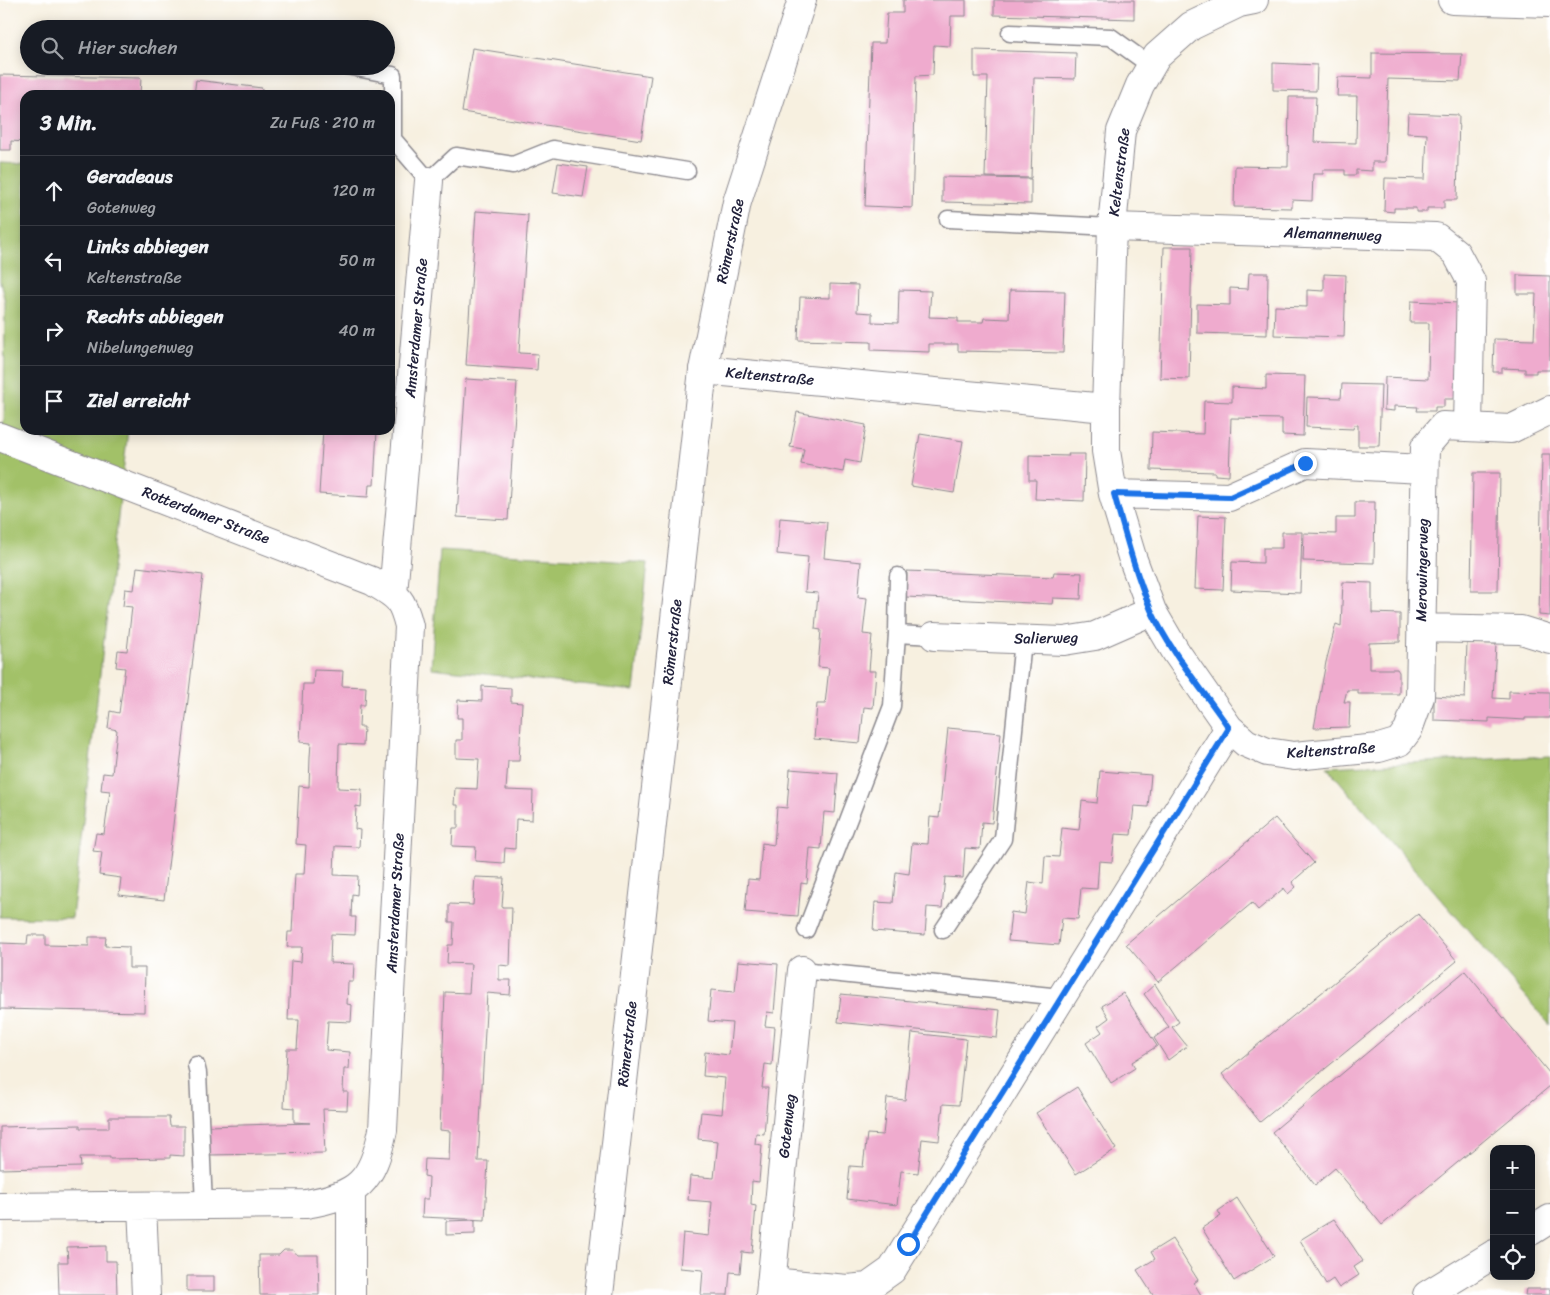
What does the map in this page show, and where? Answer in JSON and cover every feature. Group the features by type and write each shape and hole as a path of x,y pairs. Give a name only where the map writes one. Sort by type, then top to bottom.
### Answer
{"street":[{"name":"Römerstraße","path":"599,1295 703,370 737,202 802,0"},
{"name":"Keltenstraße","path":"1254,0 1239,4 1191,26 1157,56 1140,85 1121,131 1112,227 1106,408 1106,451 1114,494 1132,557 1152,611 1176,652 1229,728 1246,743 1267,752 1294,756 1379,748 1399,742"},
{"path":"1452,0 1550,3"},
{"name":"Amsterdamer Straße","path":"0,1207 306,1204 332,1200 351,1192 364,1180 378,1155 383,1130 409,626 399,600 429,181"},
{"name":"Alemannenweg","path":"1112,227 1436,237 1456,253 1471,281 1468,426"},
{"name":"Keltenstraße","path":"703,370 1106,408"},
{"name":"Merowingerweg","path":"1399,742 1408,730 1420,697 1423,469 1425,447 1443,426 1511,429 1550,410"},
{"name":"Rotterdamer Straße","path":"0,437 341,567 372,581 399,600"},
{"path":"1114,494 1230,497 1305,463 1423,469"},
{"name":"Salierweg","path":"934,636 1064,641 1095,636 1152,611"},
{"path":"1420,628 1521,630 1550,639"},
{"name":"Gotenweg","path":"802,970 771,1289 847,1289 868,1287 892,1270 1229,728"},
{"path":"351,1192 351,1295"},
{"path":"142,1206 146,1295"},
{"path":"1535,1228 1550,1219"},
{"path":"1427,1295 1490,1256"}],"lane":[{"path":"1010,33 1111,37 1151,66"},
{"path":"393,75 393,90"},
{"path":"395,142 429,181 456,156 513,165 553,149 687,171"},
{"path":"948,219 1112,227"},
{"path":"806,930 892,706 897,634 898,576"},
{"path":"897,634 934,636"},
{"path":"943,930 1003,839 1023,640"},
{"path":"802,970 1061,997"},
{"path":"196,1065 198,1073 204,1205"}],"green space":[{"path":"0,163 20,164 20,435 127,435 72,918 0,917 0,433 4,420 5,302 0,281"},
{"path":"440,550 648,563 634,691 431,668"},
{"path":"1550,756 1550,1025 1327,767"}],"building":[{"path":"903,0 966,0 966,16 951,16 950,46 934,45 933,75 916,76 912,208 865,206 871,43 885,43 887,13 903,13"},
{"path":"994,0 1134,0 1134,19 994,15"},
{"path":"472,48 651,76 641,140 462,112"},
{"path":"974,50 1076,53 1075,79 1034,78 1031,178 985,177 988,77 974,77"},
{"path":"1372,53 1462,54 1460,81 1388,79 1385,162 1372,162 1372,171 1356,170 1356,175 1345,175 1345,170 1323,170 1323,174 1313,174 1312,201 1292,200 1292,208 1234,207 1235,166 1288,167 1289,97 1316,97 1314,142 1356,143 1357,96 1337,96 1338,77 1372,78"},
{"path":"1273,63 1317,65 1316,91 1273,90"},
{"path":"0,75 141,78 140,90 20,90 20,142 11,141 11,150 0,150"},
{"path":"196,80 262,88 262,90 195,90"},
{"path":"1408,113 1459,115 1457,200 1444,200 1444,208 1427,208 1427,212 1416,212 1416,208 1394,208 1394,212 1384,211 1385,178 1425,179 1427,134 1407,133"},
{"path":"558,163 588,167 583,197 553,193"},
{"path":"942,177 1031,179 1031,204 942,202"},
{"path":"476,211 528,215 519,353 538,354 537,370 466,365"},
{"path":"1164,247 1192,247 1189,379 1160,378"},
{"path":"1249,273 1268,273 1267,335 1197,333 1197,304 1230,305 1230,288 1248,289"},
{"path":"1324,274 1346,275 1344,337 1274,335 1275,306 1307,307 1307,290 1324,291"},
{"path":"1517,275 1550,276 1550,370 1536,370 1536,373 1525,373 1525,369 1502,368 1502,372 1493,372 1494,339 1534,340 1536,294 1517,294"},
{"path":"830,284 858,285 857,312 872,313 872,322 898,323 899,290 931,291 929,317 958,318 958,322 983,322 984,318 1009,319 1010,290 1065,291 1063,353 958,351 958,344 929,344 929,352 871,350 871,342 798,340 800,297 830,298"},
{"path":"1411,301 1460,303 1458,399 1444,399 1444,407 1435,407 1435,411 1417,411 1418,407 1394,406 1394,411 1384,410 1385,377 1428,379 1429,323 1410,323"},
{"path":"1266,375 1305,376 1303,436 1282,435 1282,419 1231,418 1229,476 1215,475 1215,472 1151,470 1152,432 1203,434 1204,401 1232,402 1232,387 1266,389"},
{"path":"466,379 517,382 508,520 457,517"},
{"path":"1342,384 1381,385 1379,446 1358,446 1358,425 1354,425 1353,429 1306,427 1307,397 1341,398"},
{"path":"797,412 866,425 860,463 845,460 843,472 801,464 804,449 790,447"},
{"path":"920,434 963,441 954,493 911,486"},
{"path":"323,435 377,435 374,485 369,485 368,497 319,494"},
{"path":"1068,454 1085,454 1084,501 1035,499 1036,480 1029,480 1029,455 1069,456"},
{"path":"1542,454 1550,454 1550,616 1539,615"},
{"path":"1473,473 1500,473 1498,591 1471,591"},
{"path":"1355,502 1375,502 1374,563 1303,561 1304,533 1336,534 1336,518 1355,518"},
{"path":"1198,516 1226,517 1223,590 1195,589"},
{"path":"780,518 827,522 824,558 861,562 858,597 867,598 863,634 872,635 869,671 876,671 873,708 864,707 860,743 814,739 817,704 825,704 829,668 818,667 821,630 815,629 818,593 805,592 808,557 777,554"},
{"path":"1282,532 1302,532 1300,593 1231,590 1232,562 1263,563 1263,548 1282,548"},
{"path":"137,567 203,575 164,900 119,895 121,878 99,875 102,852 93,851 96,833 104,834 110,791 101,790 103,773 112,774 117,730 108,728 110,711 119,713 125,668 116,667 118,650 127,651 132,607 123,606 125,589 134,590"},
{"path":"907,571 1053,577 1054,572 1082,573 1081,599 1053,598 1052,604 906,597"},
{"path":"1343,582 1372,583 1372,613 1400,614 1400,642 1369,643 1369,669 1397,669 1399,672 1399,694 1358,694 1358,690 1347,690 1344,702 1350,702 1349,727 1314,728 1326,662 1336,624 1341,626"},
{"path":"1467,643 1496,644 1493,698 1509,699 1509,691 1550,692 1550,718 1525,718 1525,720 1489,718 1489,722 1434,720 1434,696 1465,698"},
{"path":"314,670 343,671 342,686 366,687 365,705 360,705 359,727 364,727 363,745 339,744 338,788 362,789 361,807 356,806 355,829 360,830 359,847 335,846 334,875 358,876 357,895 352,894 351,917 356,917 355,935 331,934 330,963 354,964 353,982 348,982 347,1004 352,1005 351,1022 328,1021 326,1050 350,1052 349,1069 344,1069 343,1092 348,1092 347,1110 323,1109 325,1153 208,1155 208,1126 310,1123 294,1122 294,1108 284,1107 287,1049 297,1049 299,1020 288,1020 291,961 301,962 302,947 287,947 288,932 292,932 295,874 304,874 306,845 296,844 299,786 309,787 311,743 300,742 303,684 313,684"},
{"path":"482,686 511,688 511,702 522,703 519,761 508,761 506,790 533,791 532,820 516,819 515,849 505,848 504,863 475,861 476,847 452,846 453,828 458,828 458,805 454,805 455,788 477,789 479,759 456,758 456,740 462,740 462,718 457,718 458,700 482,701"},
{"path":"948,728 1001,733 992,823 982,822 980,849 965,848 963,878 945,877 942,908 927,907 925,935 873,931 875,902 893,903 896,872 909,874 912,843 928,844 930,817 939,818"},
{"path":"790,769 838,773 835,813 824,812 821,849 810,848 807,884 801,883 798,916 745,912 748,879 759,880 762,843 774,845 777,807 787,808"},
{"path":"1100,771 1151,775 1148,807 1134,806 1131,835 1115,834 1112,862 1099,861 1097,889 1081,888 1078,919 1062,918 1059,945 1008,941 1011,912 1025,914 1029,882 1043,884 1045,856 1059,857 1062,828 1079,830 1082,801 1097,803"},
{"path":"1275,818 1314,863 1292,882 1296,887 1288,894 1284,888 1258,910 1252,903 1158,982 1126,944"},
{"path":"475,877 504,878 502,907 512,907 510,966 499,965 499,980 511,980 510,995 487,993 478,1161 488,1161 485,1220 422,1217 423,1199 428,1199 429,1177 424,1176 425,1159 449,1160 450,1131 440,1130 445,992 469,993 471,964 447,963 448,945 453,945 454,922 449,922 449,904 473,905"},
{"path":"1418,914 1457,961 1260,1122 1222,1074"},
{"path":"28,935 45,935 45,945 89,946 89,937 106,937 105,946 129,947 129,968 145,968 144,1012 0,1009 0,943 27,944"},
{"path":"738,961 778,964 774,1013 767,1012 765,1026 775,1027 772,1065 765,1064 762,1088 768,1088 764,1134 756,1133 755,1144 762,1145 759,1182 752,1181 751,1205 756,1206 752,1253 742,1252 740,1273 730,1272 728,1295 701,1295 703,1270 680,1268 683,1233 709,1236 712,1202 688,1200 690,1176 714,1178 718,1141 698,1139 701,1112 722,1114 725,1078 703,1076 705,1052 729,1055 732,1023 708,1021 711,990 735,992"},
{"path":"1465,971 1550,1074 1550,1086 1382,1225 1335,1168 1315,1185 1272,1132"},
{"path":"1155,984 1179,1022 1172,1027 1187,1046 1168,1060 1154,1038 1169,1027 1144,994"},
{"path":"1123,993 1157,1046 1132,1062 1135,1068 1111,1083 1086,1043 1102,1032 1098,1026 1109,1018 1102,1006"},
{"path":"841,994 1000,1010 997,1038 838,1022"},
{"path":"912,1033 966,1039 959,1105 943,1104 939,1141 922,1139 918,1173 901,1171 897,1205 847,1199 850,1166 863,1167 867,1134 883,1135 887,1098 905,1100"},
{"path":"1077,1087 1116,1149 1076,1174 1036,1113"},
{"path":"109,1117 169,1117 170,1126 184,1126 184,1156 170,1155 170,1158 110,1159 110,1157 80,1157 81,1167 0,1169 0,1127 80,1125 80,1128 109,1128"},
{"path":"1237,1198 1274,1256 1234,1281 1202,1228 1221,1216 1218,1211"},
{"path":"1334,1219 1363,1261 1354,1267 1359,1275 1339,1288 1333,1279 1326,1284 1300,1240"},
{"path":"475,1220 475,1234 446,1235 446,1221"},
{"path":"1172,1239 1198,1280 1194,1283 1201,1295 1153,1295 1137,1270 1155,1259 1151,1252"},
{"path":"106,1246 106,1261 116,1261 117,1295 59,1295 58,1262 68,1262 67,1247"},
{"path":"284,1250 292,1250 298,1255 318,1255 319,1295 260,1295 259,1255 279,1255"},
{"path":"187,1276 214,1276 214,1291 187,1291"},
{"path":"1526,1289 1550,1289 1550,1295 1525,1295"}],"route":[{"path":"908,1244 1229,728 1176,652 1152,611 1132,557 1114,494 1230,497 1305,463"}]}
